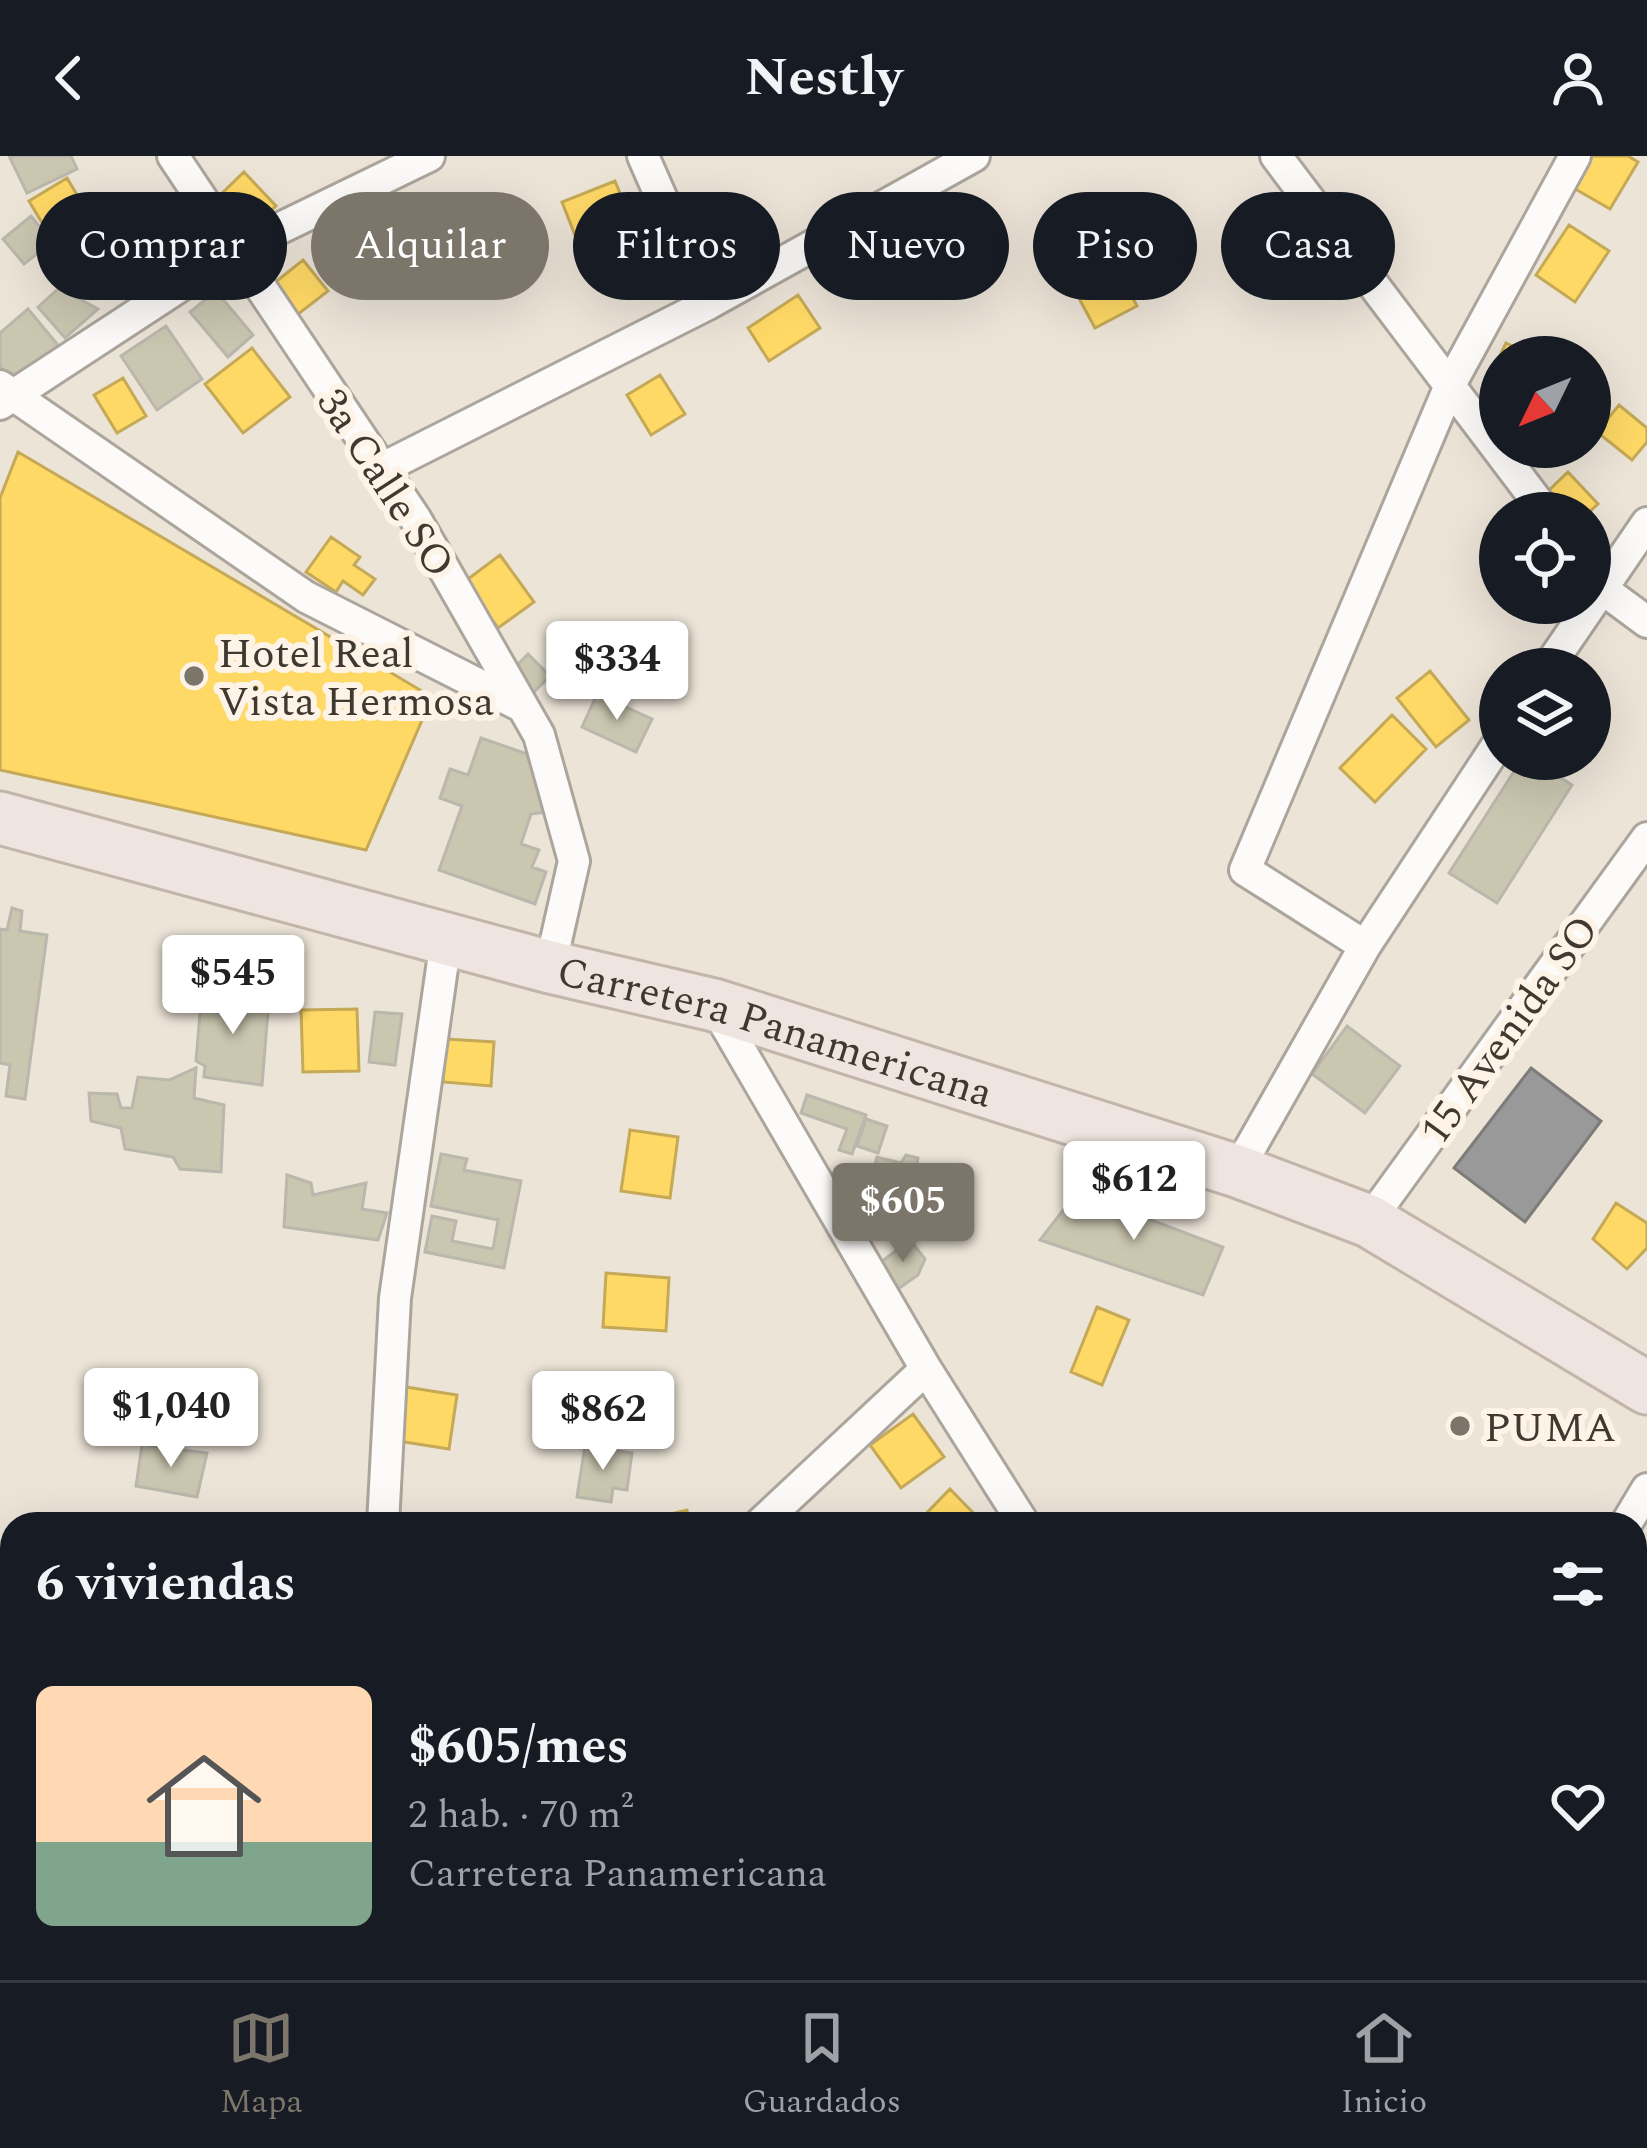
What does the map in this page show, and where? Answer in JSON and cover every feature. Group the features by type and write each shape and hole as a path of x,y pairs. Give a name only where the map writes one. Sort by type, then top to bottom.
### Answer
{"highway":[{"name":"Carretera Panamericana","path":"0,818 446,940 714,1005 1238,1171 1369,1221 1647,1388"}],"street":[{"name":"3a Calle SO","path":"173,156 197,192"},
{"path":"287,225 429,156"},
{"path":"643,156 708,304"},
{"path":"381,469 708,304 974,156"},
{"path":"1276,156 1531,492"},
{"path":"1365,946 1245,871 1451,382 1575,156"},
{"path":"156,300 3,396 306,597 523,707"},
{"name":"3a Calle SO","path":"268,300 381,469 539,735 574,861 550,967"},
{"path":"1611,562 1647,523"},
{"path":"1611,593 1647,622"},
{"path":"1238,1171 1365,946 1479,773"},
{"name":"15 Avenida SO","path":"1369,1221 1647,838"},
{"path":"383,1512 395,1298 446,940"},
{"path":"714,1005 926,1370 1016,1512"},
{"path":"780,1512 926,1370"}],"building: Viviendas":[{"path":"1587,156 1628,156 1638,162 1610,209 1570,186"},
{"path":"244,172 263,192 223,192"},
{"path":"67,178 75,192 44,192"},
{"path":"615,181 620,192 587,192"},
{"path":"573,198 573,230 562,202"},
{"path":"1569,225 1609,251 1575,302 1536,275"},
{"path":"303,260 311,270 311,300 316,300 297,315 285,300 287,273"},
{"path":"798,295 820,328 769,361 748,328"},
{"path":"1080,300 1134,300 1137,306 1095,328"},
{"path":"252,348 290,397 243,433 205,384"},
{"path":"660,375 685,414 651,435 627,395"},
{"path":"123,378 146,416 117,433 94,395"},
{"path":"1619,405 1647,428 1647,442 1632,460 1611,443 1611,415"},
{"path":"18,452 432,697 366,850 0,770 0,498"},
{"path":"1568,472 1587,492 1547,492"},
{"path":"331,537 360,557 354,565 375,579 363,595 343,581 336,592 306,572"},
{"path":"500,555 534,602 498,628 464,582"},
{"path":"1430,671 1469,720 1436,747 1397,698"},
{"path":"1392,715 1426,749 1375,802 1340,768"},
{"path":"357,1009 359,1071 303,1072 301,1010"},
{"path":"446,1039 494,1042 491,1086 443,1082"},
{"path":"630,1130 678,1137 670,1198 621,1191"},
{"path":"1616,1203 1647,1223 1647,1248 1627,1269 1593,1239"},
{"path":"606,1273 669,1278 666,1331 603,1327"},
{"path":"1097,1307 1129,1320 1102,1385 1071,1372"},
{"path":"406,1387 457,1395 449,1449 398,1441"},
{"path":"913,1414 944,1457 901,1488 870,1445"},
{"path":"950,1489 972,1512 928,1512"}],"building: Industria":[{"path":"1531,1068 1601,1121 1525,1222 1454,1168"}],"building: Otros":[{"path":"9,156 71,156 77,169 27,193"},
{"path":"31,216 36,222 36,255 24,264 3,239"},
{"path":"46,300 81,300 98,309 65,338 38,307"},
{"path":"205,300 224,300 253,335 228,357 190,312"},
{"path":"28,309 58,345 14,382 0,366 0,333"},
{"path":"166,326 202,379 157,410 121,356"},
{"path":"528,654 550,676 532,694 510,672"},
{"path":"597,694 652,719 636,752 582,727"},
{"path":"481,738 539,758 547,812 531,814 521,844 539,850 532,867 546,872 535,904 439,870 462,806 440,798 450,769 468,775"},
{"path":"1509,780 1564,780 1572,785 1497,903 1449,873"},
{"path":"12,908 22,911 20,931 47,935 25,1099 6,1096 10,1065 0,1063 0,929 7,930"},
{"path":"202,989 269,999 262,1085 204,1077 205,1066 196,1061"},
{"path":"375,1012 402,1014 395,1065 369,1062"},
{"path":"1347,1026 1400,1066 1365,1113 1312,1074"},
{"path":"196,1068 194,1098 224,1105 221,1172 180,1169 173,1157 125,1149 121,1128 91,1121 89,1093 117,1094 121,1108 132,1108 138,1077 169,1080"},
{"path":"807,1095 866,1115 852,1154 839,1150 847,1129 801,1113"},
{"path":"866,1119 887,1126 878,1153 857,1146"},
{"path":"441,1154 467,1159 464,1170 521,1181 504,1268 425,1252 432,1216 456,1221 452,1241 493,1249 498,1220 431,1206"},
{"path":"906,1155 918,1158 908,1199 869,1189 877,1157 901,1163"},
{"path":"287,1175 311,1183 313,1195 366,1183 362,1209 387,1213 378,1240 284,1227"},
{"path":"1077,1192 1223,1247 1203,1295 1040,1240"},
{"path":"910,1240 925,1259 918,1275 898,1289 877,1265"},
{"path":"142,1445 207,1453 197,1497 136,1486"},
{"path":"585,1446 632,1453 627,1490 613,1488 611,1502 577,1497"}],"place":[{"name":"Hotel Real Vista Hermosa","path":"194,676"},
{"name":"PUMA","path":"1460,1426"}]}
